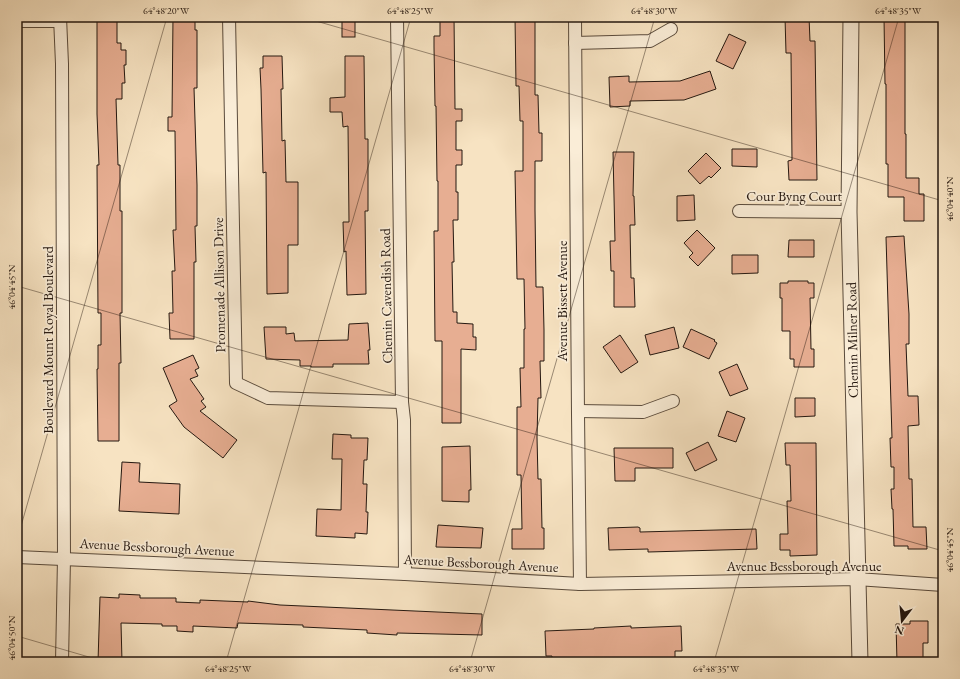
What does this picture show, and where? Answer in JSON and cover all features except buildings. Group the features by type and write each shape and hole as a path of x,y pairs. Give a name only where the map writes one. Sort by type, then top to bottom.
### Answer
{"street":[{"name":"Promenade Allison Drive","path":"229,17 236,383 268,398 402,402"},
{"name":"Chemin Cavendish Road","path":"397,17 402,402 404,420 405,574"},
{"name":"Avenue Bissett Avenue","path":"575,17 580,584"},
{"name":"Chemin Milner Road","path":"851,17 849,212 860,662"},
{"path":"17,22 60,19"},
{"name":"Boulevard Mount Royal Boulevard","path":"60,19 62,64 64,558 62,662"},
{"path":"575,43 650,41 671,29"},
{"name":"Cour Byng Court","path":"739,211 849,212"},
{"path":"578,411 643,412 673,401"},
{"name":"Avenue Bessborough Avenue","path":"17,556 405,574 580,584 857,579 943,585"}]}
